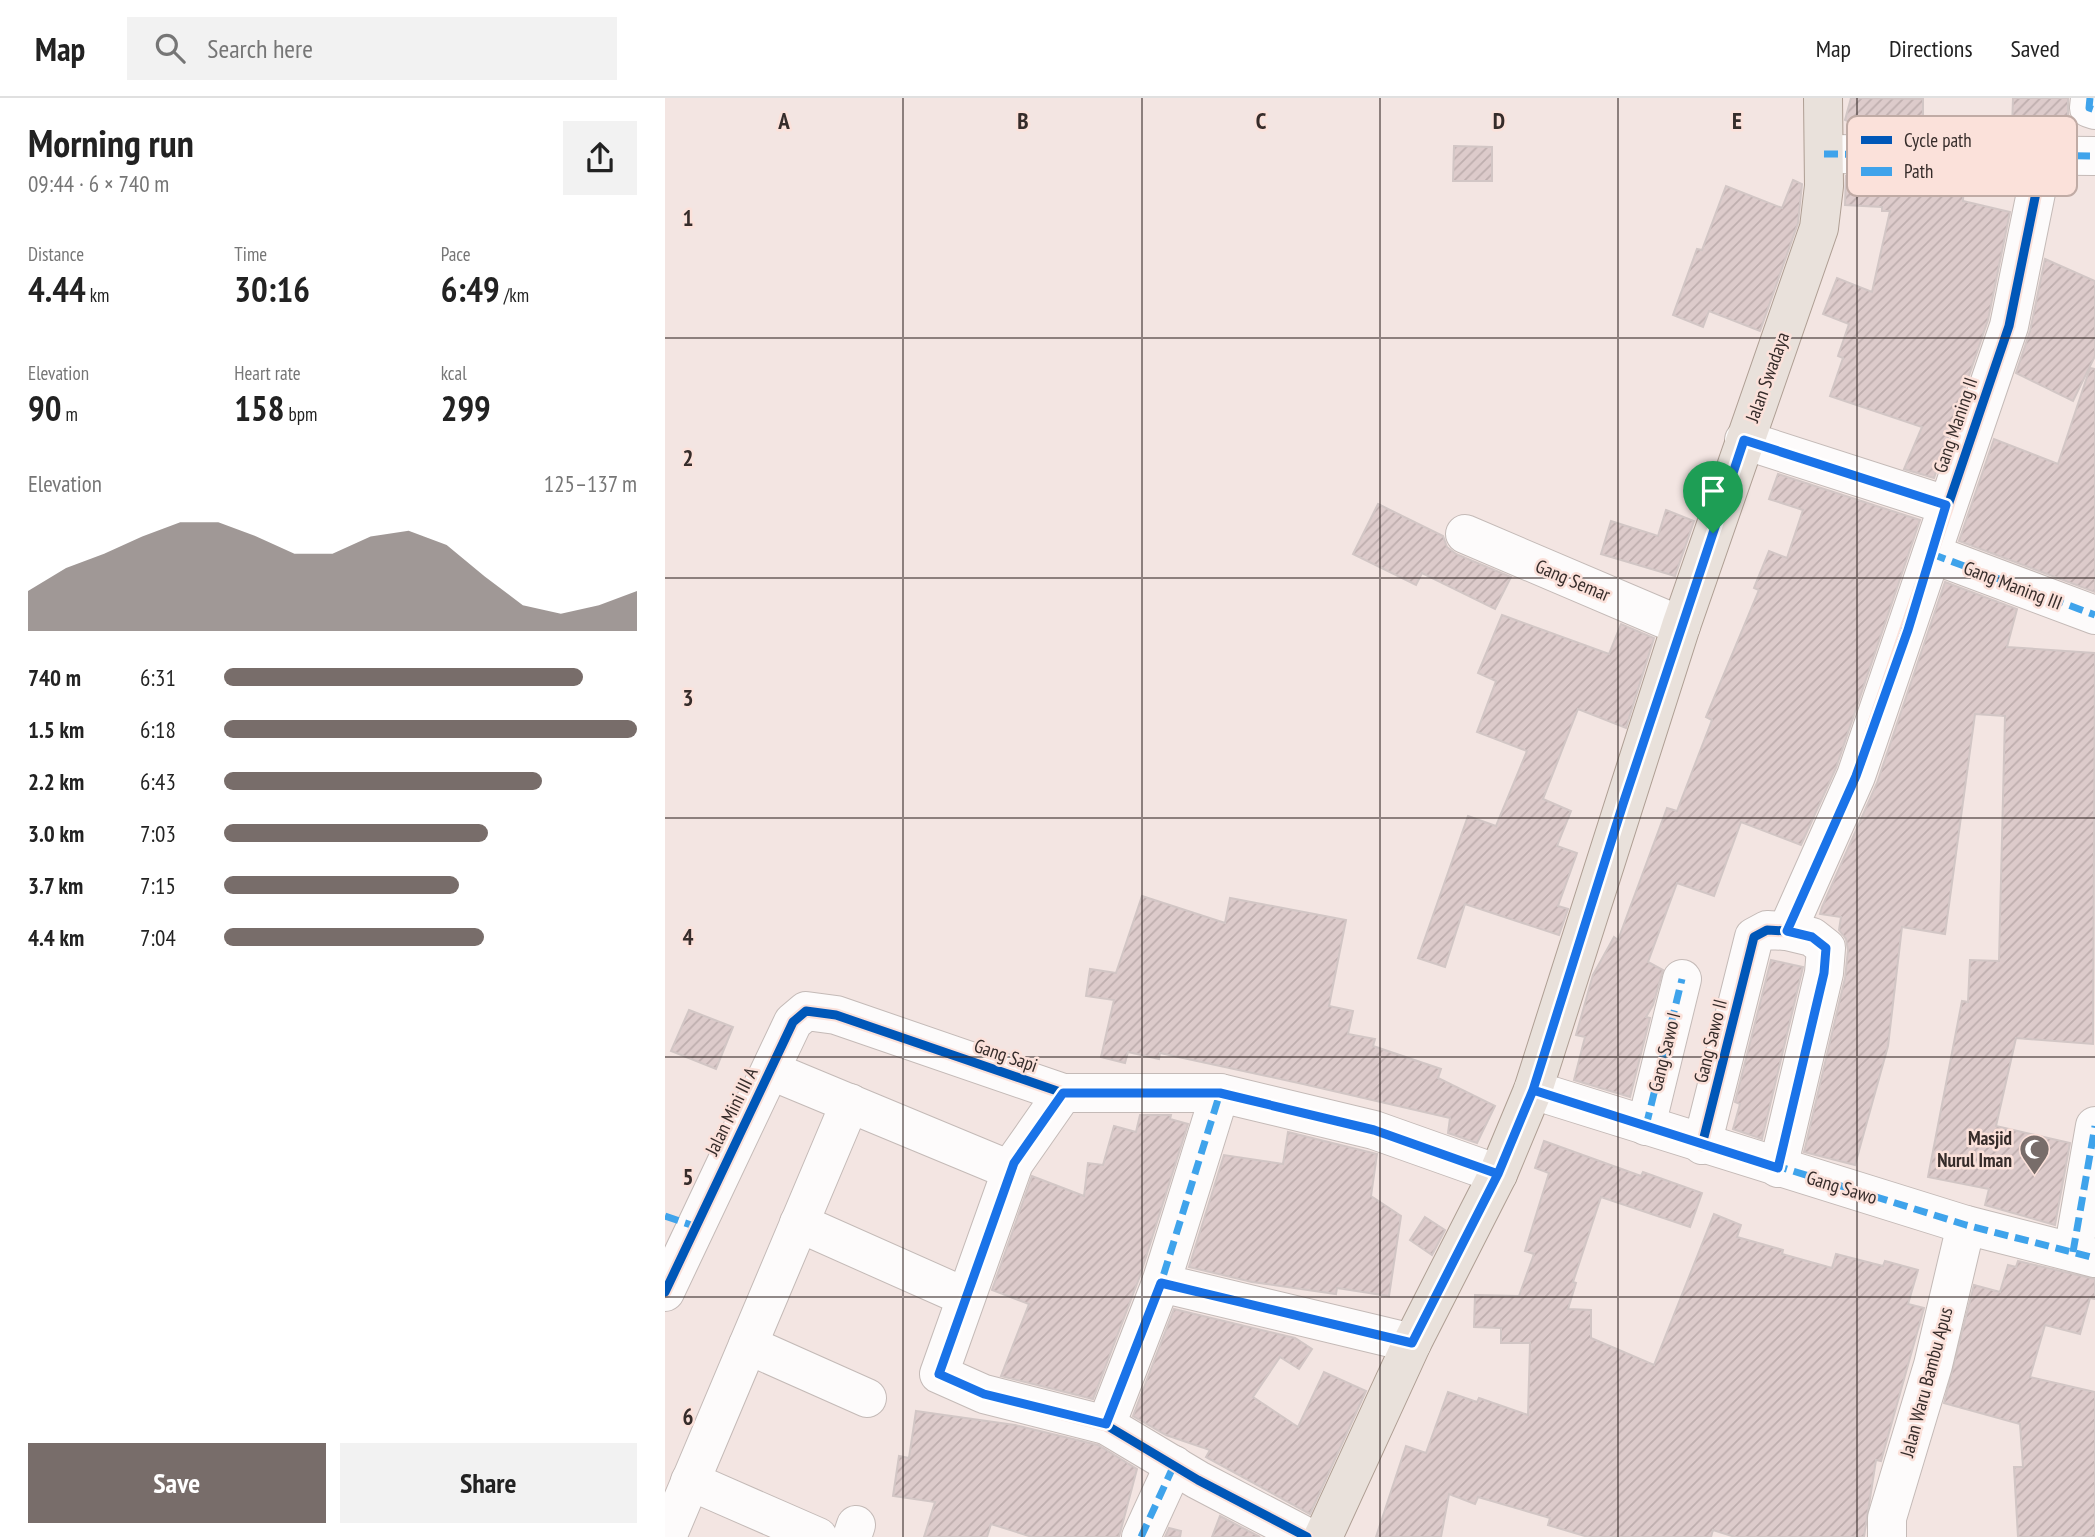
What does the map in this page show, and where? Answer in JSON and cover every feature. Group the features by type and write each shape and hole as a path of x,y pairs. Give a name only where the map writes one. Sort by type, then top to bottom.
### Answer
{"main road":[{"name":"Jalan Swadaya","path":"1323,1537 1412,1343 1498,1174 1533,1090 1681,626 1819,228 1824,154 1823,98"}],"street":[{"path":"2090,98 2089,108 2095,110"},
{"path":"1824,154 1847,154"},
{"path":"2077,157 2095,156"},
{"name":"Gang Maning II","path":"1787,931 1856,776 2009,326 2035,196"},
{"path":"1744,440 1946,505"},
{"name":"Gang Semar","path":"1465,534 1681,626"},
{"name":"Gang Maning III","path":"1931,554 2095,615"},
{"path":"1778,1168 1824,973 1826,948 1812,937 1787,931"},
{"name":"Gang Sawo II","path":"1702,1145 1752,945 1759,932 1787,931"},
{"name":"Gang Sawo I","path":"1646,1126 1682,979"},
{"name":"Gang Sapi","path":"793,1021 806,1011 836,1014 1063,1093 1220,1093 1374,1130 1498,1174"},
{"name":"Jalan Mini III A","path":"665,1292 680,1221 793,1021"},
{"path":"786,1077 998,1165"},
{"name":"Gang Sawo","path":"1533,1090 1702,1145 1966,1225 2084,1255"},
{"path":"1063,1093 1014,1163 939,1374 984,1394 1106,1424 1174,1465 1307,1537"},
{"path":"1106,1424 1161,1283 1220,1093"},
{"path":"667,1537 850,1103"},
{"path":"2084,1255 2095,1126"},
{"path":"799,1223 954,1292"},
{"name":"Jalan Waru Bambu Apus","path":"1887,1537 1887,1518 1933,1366 1966,1225"},
{"path":"1161,1283 1412,1343"},
{"path":"748,1345 867,1398"},
{"path":"1141,1537 1174,1465"},
{"path":"690,1481 818,1537"}],"building":[{"path":"1851,98 1923,99 1923,116 1847,116 1847,121 1845,120"},
{"path":"2013,98 2068,98 2069,116 2012,116"},
{"path":"1454,146 1492,147 1492,181 1453,181"},
{"path":"1847,176 1847,196 1963,196 1963,201 2010,212 1988,320 1934,478 1904,469 1922,427 1830,396 1843,358 1838,356 1849,324 1823,314 1837,278 1872,292 1890,211 1882,211 1882,207 1845,205"},
{"path":"1793,180 1802,184 1798,223 1760,331 1709,311 1703,327 1673,315 1697,249 1702,250 1726,186 1782,208"},
{"path":"2045,259 2095,281 2095,356 2073,401 2016,373 2030,331"},
{"path":"2090,368 2095,369 2095,592 1959,541 1994,439 2058,464"},
{"path":"1778,474 1920,520 1836,768 1801,845 1741,822 1714,896 1677,883 1648,962 1663,970 1653,1005 1646,1017 1650,1018 1630,1097 1574,1080 1585,1037 1576,1035 1593,975 1614,937 1618,940 1667,808 1677,811 1712,720 1706,717 1759,590 1754,588 1769,551 1787,558 1803,510 1769,499"},
{"path":"1378,504 1443,536 1447,547 1456,554 1511,577 1495,609 1422,573 1416,585 1353,554"},
{"path":"1666,510 1694,521 1675,576 1601,554 1611,521 1658,536"},
{"path":"1945,582 2017,609 2007,647 2095,653 2093,1044 2016,1038 1996,1126 2070,1143 2055,1225 1985,1205 1989,1189 1928,1177 1962,1001 1968,1002 1970,960 1999,961 2005,716 1975,714 1945,934 1902,927 1888,1046 1855,1165 1804,1152 1845,978 1848,950 1846,939 1839,930 1841,917 1820,914 1877,783"},
{"path":"1502,615 1609,654 1621,624 1654,638 1626,728 1578,709 1543,799 1571,811 1557,846 1577,853 1558,906 1568,909 1559,935 1465,904 1445,967 1418,958 1468,816 1496,826 1527,751 1477,732 1496,681 1478,673"},
{"path":"1142,896 1225,923 1230,898 1346,920 1329,1006 1353,1011 1348,1034 1375,1039 1373,1046 1441,1069 1438,1078 1495,1106 1477,1143 1448,1133 1450,1118 1303,1084 1160,1053 1159,1059 1128,1052 1125,1063 1101,1057 1114,1000 1086,996 1090,969 1116,973"},
{"path":"1771,960 1803,967 1762,1139 1733,1129 1740,1104 1735,1102"},
{"path":"689,1010 733,1027 716,1069 671,1051"},
{"path":"1140,1115 1171,1115 1170,1119 1188,1124 1140,1276 1093,1399 1001,1376 1029,1304 992,1290 1032,1176 1084,1196 1088,1163 1103,1165 1114,1126 1136,1132"},
{"path":"1288,1132 1377,1154 1371,1196 1401,1216 1389,1296 1337,1288 1336,1294 1252,1282 1189,1267 1224,1155 1283,1164"},
{"path":"1544,1141 1641,1176 1643,1172 1702,1193 1690,1227 1601,1197 1573,1282 1576,1283 1568,1309 1591,1310 1591,1338 1654,1365 1714,1214 1741,1225 1737,1237 1783,1250 1782,1254 1832,1268 1836,1254 1883,1266 1885,1261 1918,1270 1908,1304 1924,1308 1881,1461 1876,1460 1864,1537 1735,1537 1713,1530 1711,1537 1588,1537 1548,1525 1550,1518 1478,1497 1475,1504 1449,1494 1441,1537 1376,1537 1406,1446 1426,1453 1448,1392 1477,1402 1479,1398 1528,1415 1530,1343 1501,1343 1501,1328 1474,1327 1475,1295 1519,1296 1534,1254 1525,1251 1549,1173 1535,1168"},
{"path":"1425,1217 1445,1230 1432,1255 1410,1240"},
{"path":"2018,1261 2095,1279 2095,1299 2090,1298 2080,1334 2045,1325 2030,1377 2095,1392 2095,1537 2018,1537 2014,1467 2023,1467 2020,1424 1944,1403 1974,1285 2000,1292 2008,1265 2016,1267"},
{"path":"1174,1309 1295,1338 1312,1349 1299,1369 1280,1357 1253,1397 1298,1427 1324,1372 1366,1391 1310,1514 1206,1457 1210,1450 1166,1435 1133,1416"},
{"path":"916,1411 1015,1425 1098,1445 1137,1469 1119,1537 1032,1537 991,1524 987,1537 924,1537 935,1502 893,1496 899,1456 909,1458"},
{"path":"1220,1516 1260,1537 1212,1537"},
{"path":"1169,1528 1181,1531 1180,1537 1165,1537"}],"marked path":[{"path":"2090,98 2089,108 2095,110"},
{"path":"1824,154 1847,154"},
{"path":"2077,156 2095,156"},
{"path":"1744,440 1946,505"},
{"path":"1932,554 2095,615"},
{"path":"1778,1168 1824,973 1826,948 1812,937 1787,931"},
{"path":"1646,1126 1682,979"},
{"path":"1533,1090 1966,1225 2095,1258"},
{"path":"1112,1428 1106,1425 1161,1283 1220,1093"},
{"path":"2073,1252 2095,1126"},
{"path":"665,1216 694,1226"},
{"path":"1161,1283 1412,1343"},
{"path":"1141,1537 1174,1465"}],"cycle path":[{"path":"1702,1145 1754,937 1767,930 1787,931 1856,776 2009,326 2035,196"},
{"path":"665,1292 793,1022 806,1011 836,1015 1063,1093 1220,1093 1374,1130 1498,1174"},
{"path":"1063,1093 1014,1163 939,1374 984,1394 1106,1425 1198,1480 1307,1537"}],"place":[{"name":"Masjid Nurul Iman","path":"2035,1176"}],"route":[{"path":"1713,533 1623,804 1533,1090 1498,1174 1374,1130 1220,1093 1063,1093 1014,1163 939,1374 984,1394 1106,1424 1161,1283 1412,1343 1498,1174 1533,1090 1778,1168 1824,973 1826,948 1812,937 1787,931 1856,776 1908,630 1946,505 1744,440 1713,533"}]}
